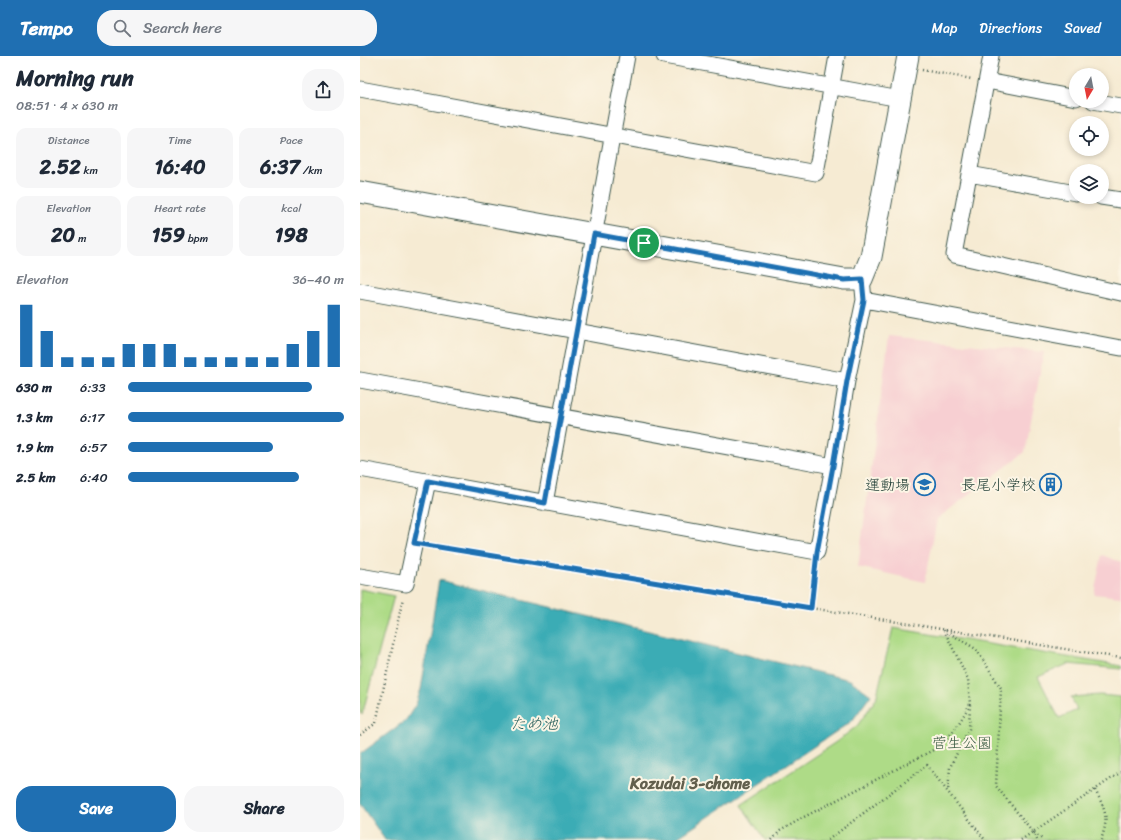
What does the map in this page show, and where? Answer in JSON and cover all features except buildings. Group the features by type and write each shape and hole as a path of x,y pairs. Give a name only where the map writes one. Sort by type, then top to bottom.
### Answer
{"street":[{"path":"545,503 627,56"},
{"path":"664,56 900,99"},
{"path":"360,89 816,173 837,56"},
{"path":"991,56 954,255 1121,293"},
{"path":"360,469 817,552 847,381 864,300 862,279 871,257 906,62"},
{"path":"986,81 1069,97"},
{"path":"1109,104 1121,106"},
{"path":"969,174 1069,192"},
{"path":"360,192 844,280 862,279"},
{"path":"1109,198 1121,200"},
{"path":"360,291 847,381"},
{"path":"864,300 1121,348"},
{"path":"360,380 833,466"},
{"path":"360,576 406,584 428,481"}],"path":[{"path":"906,62 986,81"},
{"path":"414,543 1121,658"},
{"path":"811,608 817,552"},
{"path":"360,735 376,724 406,584"},
{"path":"943,630 968,678 970,704 969,729 950,767 948,791"},
{"path":"943,630 976,650 1001,688 996,786 1033,832 1037,840"},
{"path":"772,840 780,831 804,817 937,748 950,737 957,728 970,704"},
{"path":"828,840 927,765 985,840"},
{"path":"1020,840 1121,772"},
{"path":"1094,790 1105,809 1106,826 1101,840"},
{"path":"1033,832 1044,840"}],"shaded area":[{"name":"運動場","path":"889,336 1044,352 1025,452 937,519 925,582 858,567"},
{"path":"1102,555 1121,562 1121,597 1094,594"}],"green space":[{"path":"360,589 394,596 362,715 360,711"},
{"name":"菅生公園","path":"893,628 1121,666 1121,669 1068,664 1038,677 1059,718 1077,710 1071,697 1100,695 1121,697 1121,840 765,840 741,805 836,742 857,726 876,699"}],"water":[{"name":"ため池","path":"439,580 850,680 871,695 852,721 674,840 385,840 360,804 360,754 406,720 416,704 421,689"}],"place":[{"name":"運動場","path":"925,485"},
{"name":"長尾小学校","path":"1051,485"}],"district":[{"name":"Kozudai 3-chome","path":"690,783"}],"route":[{"path":"594,234 644,243 844,280 862,279 864,300 847,381 817,552 811,608 414,543 428,481 545,503 594,234"}]}
